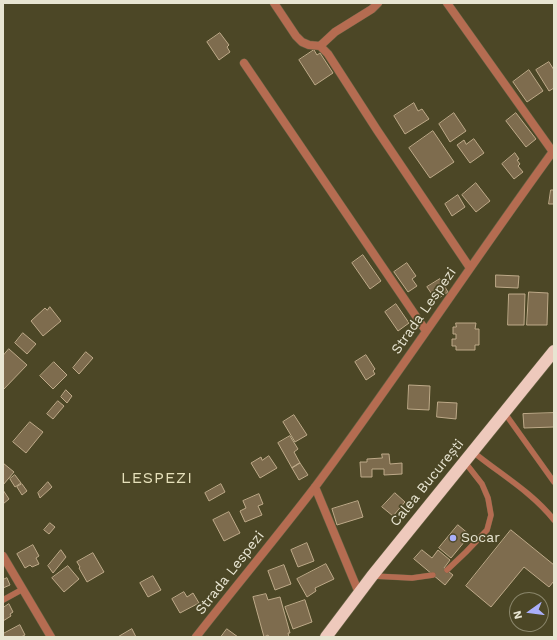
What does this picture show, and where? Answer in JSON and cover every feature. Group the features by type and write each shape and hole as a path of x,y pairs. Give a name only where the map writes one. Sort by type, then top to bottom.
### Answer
{"highway":[{"name":"Calea București","path":"326,637 372,576 554,351"}],"street":[{"path":"274,3 296,36 302,42 309,45 320,46 328,54 470,268"},
{"path":"320,46 335,32 372,9 378,3"},
{"path":"447,3 553,151"},
{"path":"244,63 426,332"},
{"name":"Strada Lespezi","path":"196,637 314,487 426,332 553,151"},
{"path":"314,487 359,593"},
{"path":"3,556 52,637"}],"lane":[{"path":"504,412 554,482"},
{"path":"472,451 528,494 546,510 554,520"},
{"path":"447,570 487,530 491,515 488,498 482,484 464,461"},
{"path":"372,576 412,578 432,575"},
{"path":"3,600 23,589"}],"building":[{"path":"220,33 229,45 227,47 230,52 219,60 207,42"},
{"path":"314,50 317,55 320,53 333,73 315,85 299,60"},
{"path":"549,62 554,70 554,88 549,91 536,70"},
{"path":"529,70 543,91 527,102 513,82"},
{"path":"414,103 418,111 422,109 429,119 405,134 394,116"},
{"path":"454,113 466,131 450,142 439,124"},
{"path":"516,113 536,139 526,147 506,121"},
{"path":"433,131 454,162 430,178 409,148"},
{"path":"474,139 484,153 470,163 457,145 464,140 466,144"},
{"path":"515,153 519,159 517,160 520,164 518,166 523,172 514,179 502,164"},
{"path":"476,183 490,201 476,212 462,195"},
{"path":"551,190 554,190 554,204 549,204"},
{"path":"458,195 465,207 452,216 445,204"},
{"path":"363,255 381,281 370,289 352,263"},
{"path":"407,263 416,276 412,279 417,286 408,292 394,272"},
{"path":"496,275 519,276 518,288 496,287"},
{"path":"440,279 448,292 436,300 427,287"},
{"path":"529,292 548,293 547,325 527,325"},
{"path":"509,294 525,294 524,325 508,325"},
{"path":"396,304 409,323 398,331 385,312"},
{"path":"50,307 61,321 43,336 31,321 45,308 47,310"},
{"path":"456,323 476,323 475,329 479,329 479,345 475,345 475,350 456,350 456,346 452,346 452,339 456,339 456,334 453,334 453,327 456,327"},
{"path":"23,333 36,344 27,354 15,343"},
{"path":"9,349 27,365 3,390 3,356"},
{"path":"86,352 93,358 79,374 73,368"},
{"path":"366,355 375,369 373,371 375,374 366,380 355,362"},
{"path":"54,362 67,375 53,389 40,376"},
{"path":"409,385 430,386 429,410 408,409"},
{"path":"66,390 72,396 67,403 61,397"},
{"path":"58,401 64,406 53,419 47,414"},
{"path":"438,402 457,403 456,419 437,417"},
{"path":"554,413 554,427 524,428 523,414"},
{"path":"294,415 307,435 295,442 283,422"},
{"path":"30,422 43,432 26,453 13,442"},
{"path":"290,436 298,449 294,452 300,463 292,468 278,443"},
{"path":"382,454 389,454 390,464 402,463 402,474 384,475 384,469 372,469 372,477 361,477 360,462 367,462 367,459 382,458"},
{"path":"269,456 277,468 260,478 251,463 261,457 262,460"},
{"path":"3,463 14,472 3,485"},
{"path":"300,463 308,475 299,480 292,468"},
{"path":"15,475 21,483 15,487 10,479"},
{"path":"48,482 52,487 40,498 38,493"},
{"path":"22,484 27,491 22,495 17,487"},
{"path":"221,484 225,492 209,501 205,493"},
{"path":"3,490 9,499 3,504"},
{"path":"395,493 405,502 393,516 382,507"},
{"path":"259,494 263,504 258,506 262,515 245,522 240,511 246,508 243,501"},
{"path":"358,501 363,517 337,525 332,509"},
{"path":"229,512 240,533 224,541 213,520"},
{"path":"50,523 55,527 49,534 44,530"},
{"path":"458,525 470,535 451,558 439,548"},
{"path":"511,530 554,565 554,581 549,587 524,567 491,607 466,586"},
{"path":"307,543 314,561 298,567 291,550"},
{"path":"33,545 39,556 36,558 39,564 32,567 30,565 25,568 17,554"},
{"path":"61,550 66,557 53,573 48,566"},
{"path":"422,550 432,558 438,550 450,560 444,568 453,575 445,585 414,559"},
{"path":"93,553 104,572 87,582 77,562"},
{"path":"326,564 334,579 315,588 316,591 307,597 297,579"},
{"path":"284,565 291,584 275,590 268,571"},
{"path":"68,566 79,579 64,592 52,578"},
{"path":"153,576 161,590 148,597 140,583"},
{"path":"7,578 10,585 3,588 3,580"},
{"path":"184,592 187,597 193,593 199,603 180,613 172,599"},
{"path":"266,594 268,600 280,597 290,633 288,633 289,637 269,637 268,635 264,637 253,597"},
{"path":"305,600 312,622 293,629 285,607"},
{"path":"9,604 13,612 10,614 11,616 3,621 3,608"},
{"path":"20,625 25,635 21,637 3,637 3,634"},
{"path":"132,629 136,637 118,637"},
{"path":"227,629 238,637 221,637"}],"place":[{"name":"Socar","path":"453,538"}],"district":[{"name":"LESPEZI","path":"157,478"}]}
